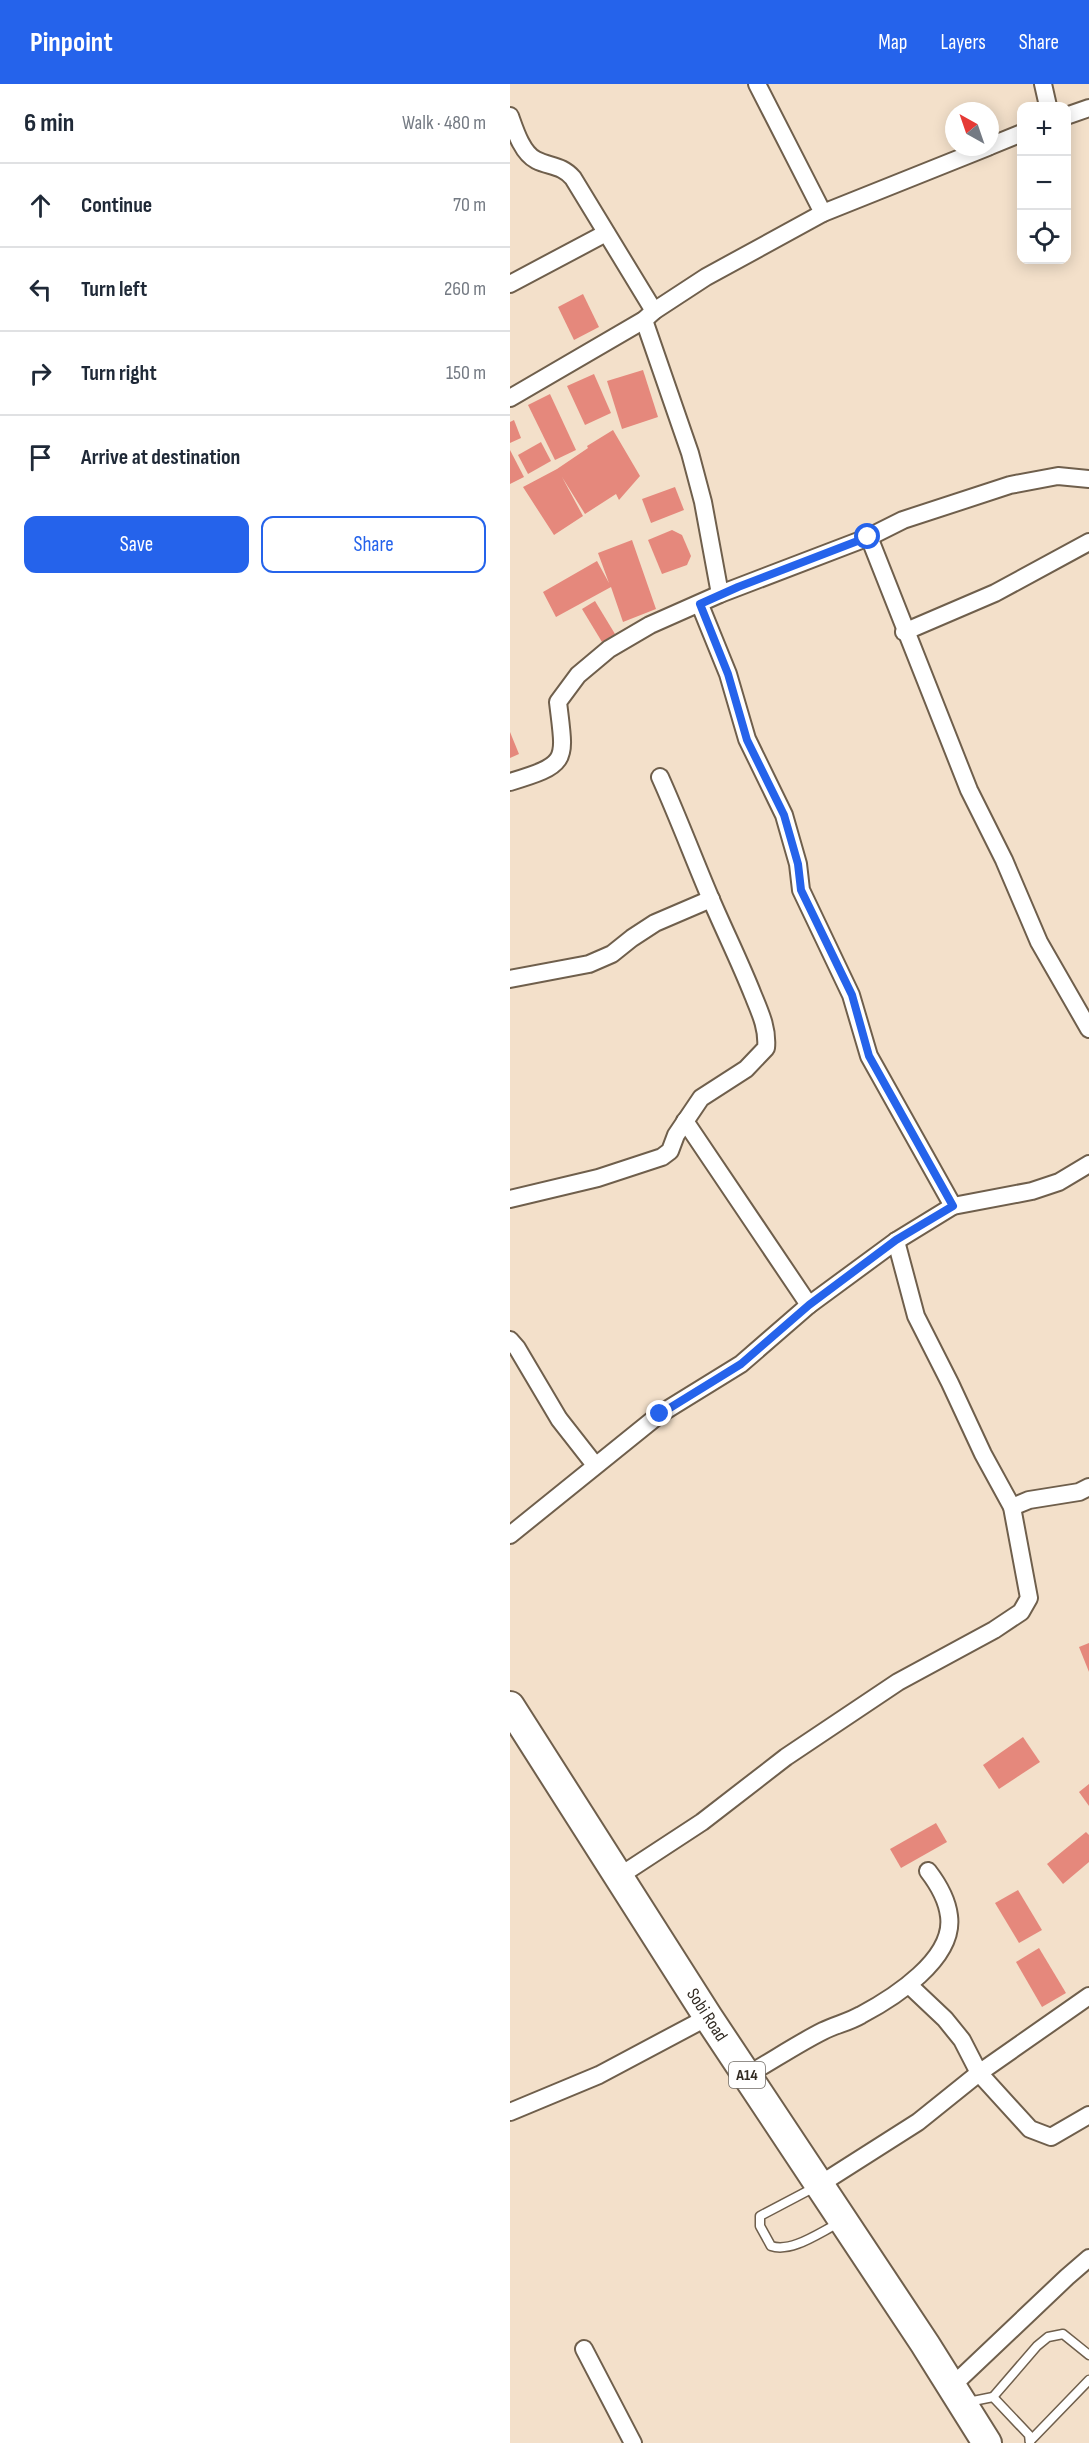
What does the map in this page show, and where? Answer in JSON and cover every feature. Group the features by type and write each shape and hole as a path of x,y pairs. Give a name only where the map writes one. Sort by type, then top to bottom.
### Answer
{"highway":[{"name":"Sobi Road","path":"510,1706 708,2017 987,2443"}],"street":[{"path":"758,84 823,213"},
{"path":"1043,84 1047,102"},
{"path":"1071,114 1089,108"},
{"path":"510,116 527,153 535,160 566,169 628,266 649,316 703,502 720,594"},
{"path":"999,142 1017,135"},
{"path":"510,398 649,316 706,277 823,213 964,156"},
{"path":"510,284 606,233"},
{"path":"510,782 543,772 556,764 563,747 558,702 578,675 609,650 650,625 720,594 868,537 903,520 1010,484 1058,476 1089,480"},
{"path":"868,537 969,790 1004,860 1039,942 1089,1029"},
{"path":"904,632 995,592 1089,542"},
{"path":"700,604 728,674 747,740 784,815 798,864 801,890 852,995 869,1056 953,1206"},
{"path":"511,1194 598,1178 662,1157 670,1151 676,1135 701,1098 746,1069 766,1048 767,1037 763,1021 660,777"},
{"path":"510,979 597,960 612,954 655,923 711,899"},
{"path":"685,1121 809,1305"},
{"path":"510,1534 660,1414 741,1364 809,1305 896,1240 953,1206 1032,1191 1059,1182 1089,1164"},
{"path":"618,1877 702,1822 786,1757 898,1682 994,1630 1020,1612 1029,1598 1012,1507 982,1454 916,1316 896,1240"},
{"path":"510,1340 559,1419 595,1465"},
{"path":"1012,1507 1029,1500 1079,1492 1089,1487"},
{"path":"747,2075 824,2030 860,2016 909,1985 928,1966 947,1935 950,1918 945,1901 928,1871"},
{"path":"909,1985 945,2019 962,2040 979,2073 1030,2129 1051,2137 1089,2115"},
{"path":"819,2185 918,2122 979,2073 1089,1996"},
{"path":"510,2112 599,2075 708,2017"},
{"path":"956,2395 1066,2277 1089,2258"},
{"path":"584,2349 633,2443"}],"lane":[{"path":"819,2185 760,2216 760,2226 771,2246 778,2248 791,2246 842,2222"},
{"path":"993,2397 1037,2346 1048,2337 1063,2334 1089,2355"},
{"path":"1030,2442 1089,2380"},
{"path":"956,2395 993,2397 1029,2435 1030,2442"}],"building":[{"path":"583,294 599,327 574,340 558,307"},
{"path":"643,370 658,417 622,429 607,381"},
{"path":"594,374 611,413 585,425 567,386"},
{"path":"550,394 576,450 555,460 528,405"},
{"path":"514,420 521,438 510,443 510,422"},
{"path":"613,430 640,476 619,500 616,494 585,514 562,477 583,516 554,535 523,487 557,469"},
{"path":"541,442 551,461 528,474 518,455"},
{"path":"510,450 524,477 510,484"},
{"path":"675,487 684,510 651,523 642,499"},
{"path":"672,530 682,535 691,556 687,565 662,574 648,540"},
{"path":"632,540 656,609 623,622 611,587 556,617 543,592 597,561 609,583 598,553"},
{"path":"595,601 615,634 602,642 582,609"},
{"path":"510,732 519,754 510,758"},
{"path":"1089,1643 1089,1672 1079,1647"},
{"path":"1023,1737 1040,1762 999,1789 983,1765"},
{"path":"1089,1784 1089,1806 1079,1792"},
{"path":"936,1823 947,1842 901,1868 890,1849"},
{"path":"1086,1832 1089,1835 1089,1862 1063,1884 1047,1864"},
{"path":"1018,1890 1042,1930 1019,1943 995,1903"},
{"path":"1039,1948 1066,1993 1042,2007 1016,1962"}],"route":[{"path":"660,1414 741,1364 809,1305 896,1240 953,1206 869,1056 852,995 801,890 798,864 784,815 747,740 728,674 700,604 720,594 868,537"}]}
